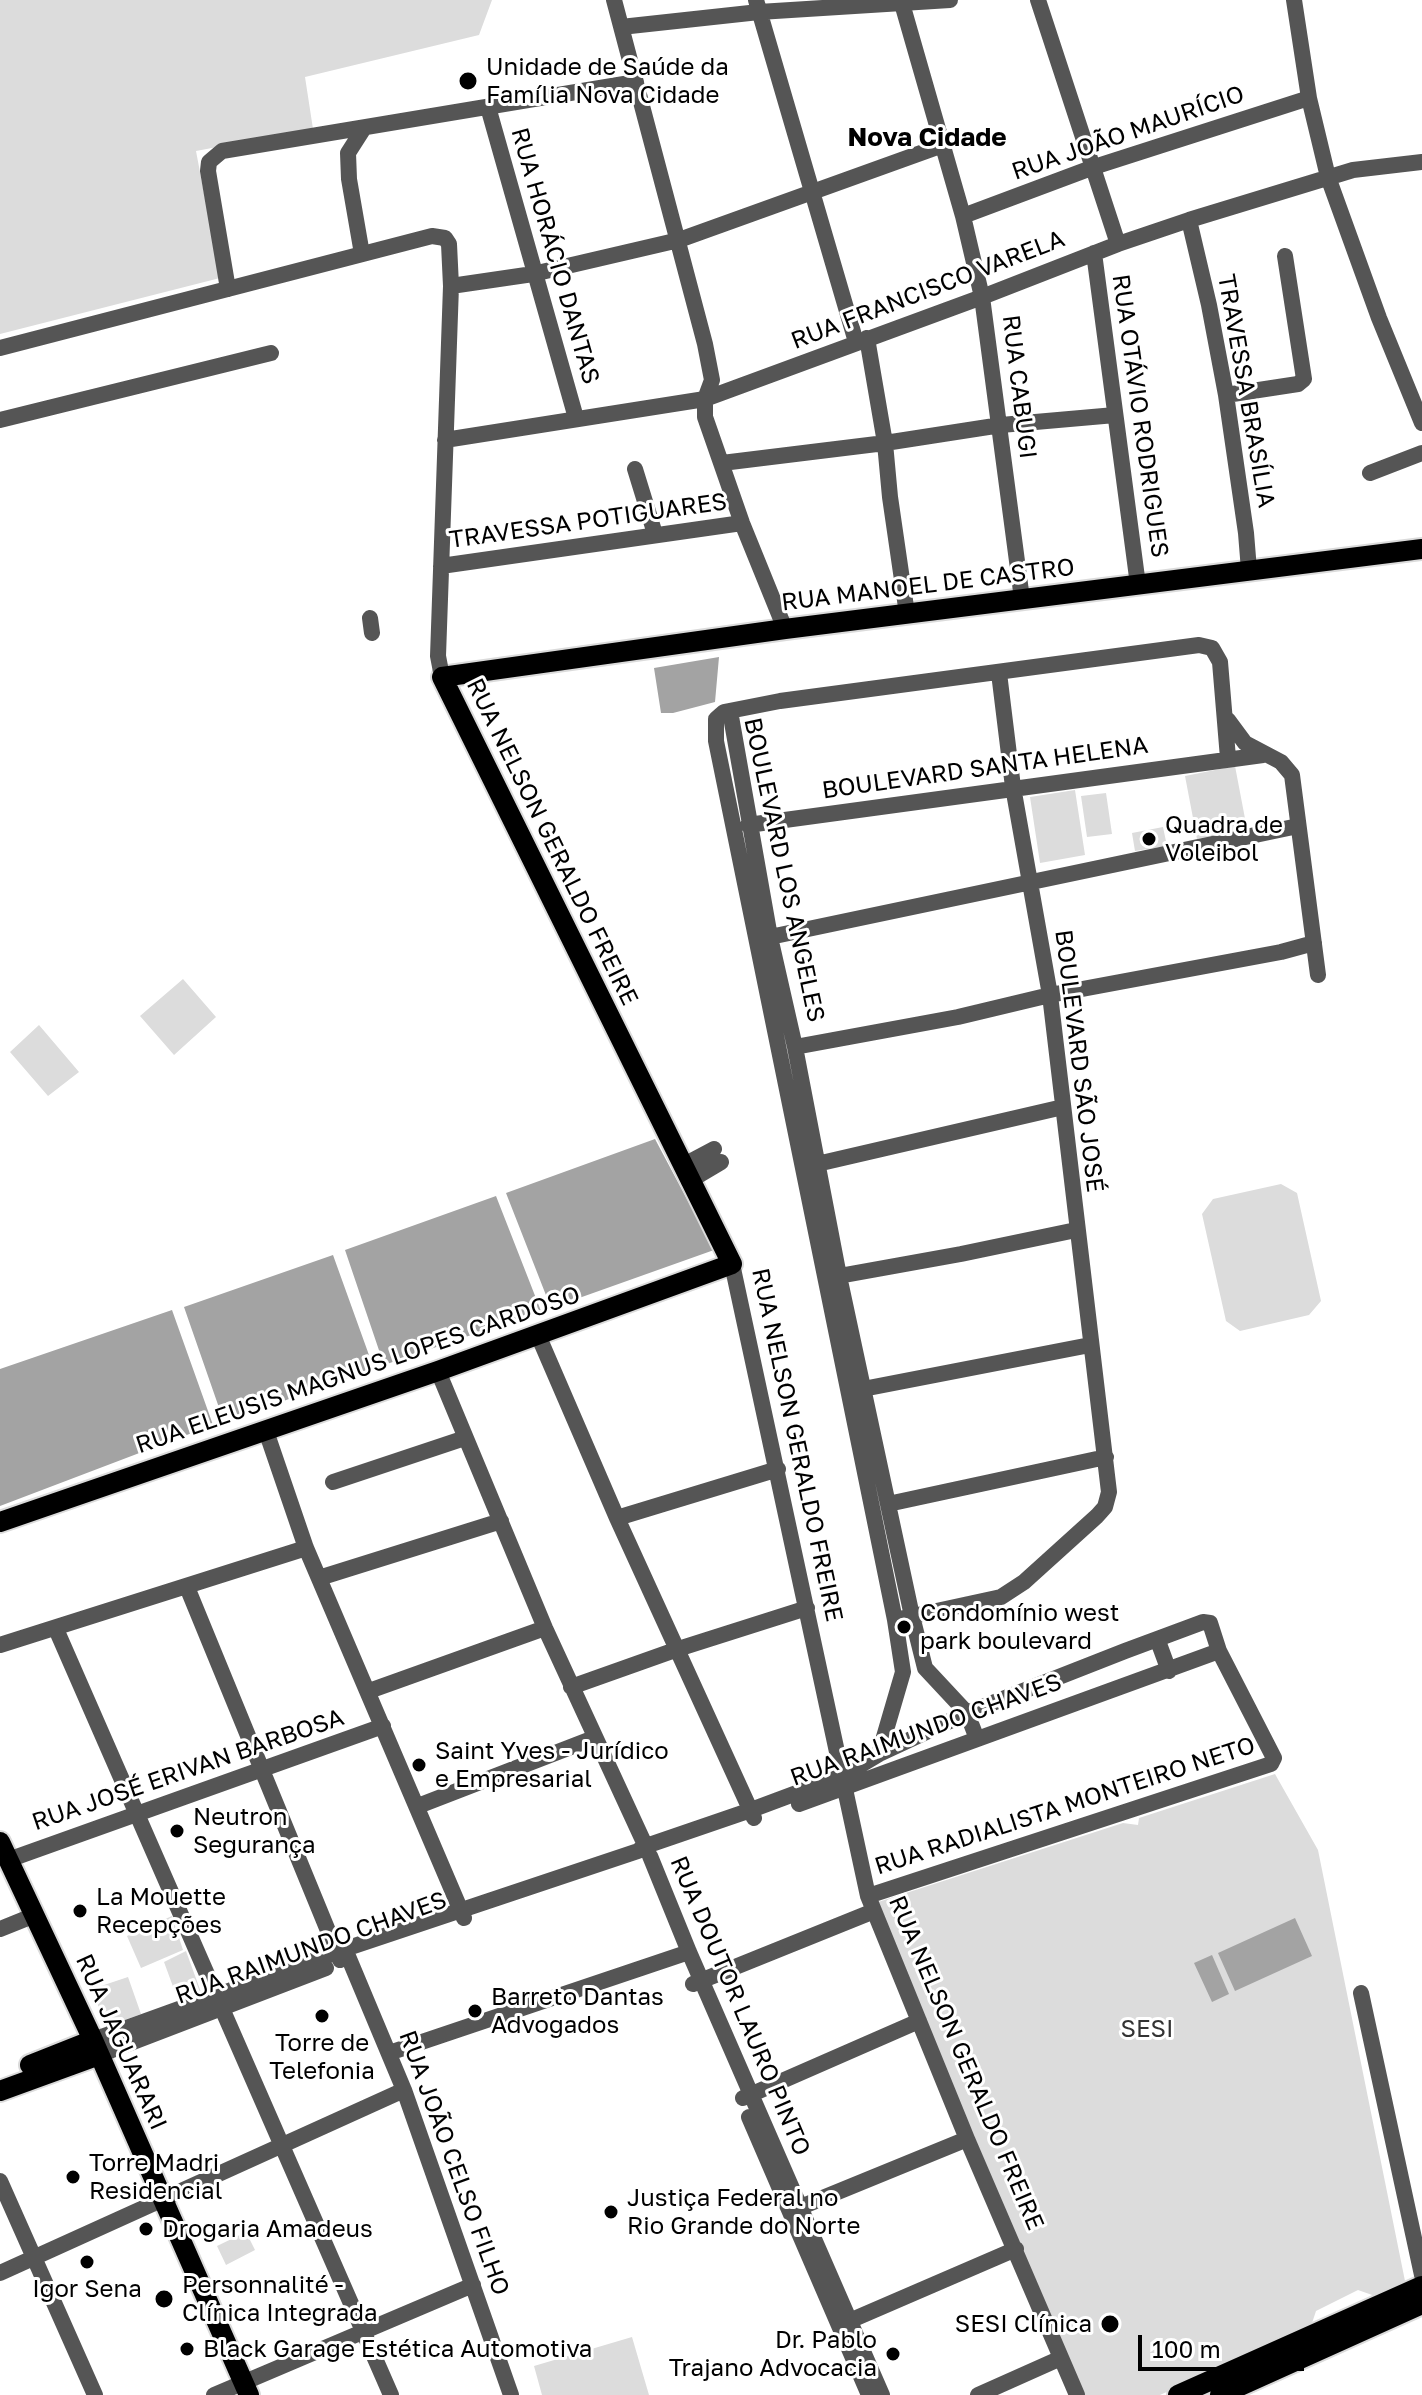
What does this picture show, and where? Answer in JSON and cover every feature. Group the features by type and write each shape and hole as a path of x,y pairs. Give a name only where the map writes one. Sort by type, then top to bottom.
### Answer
{"main road":[{"name":"RUA MANOEL DE CASTRO","path":"442,677 785,629 1422,549"},
{"name":"RUA NELSON GERALDO FREIRE","path":"442,677 732,1264"},
{"name":"RUA ELEUSIS MAGNUS LOPES CARDOSO","path":"0,1522 438,1371 732,1264"},
{"name":"RUA JAGUARARI","path":"4,1851 96,2048 246,2389"},
{"name":"RUA RAIMUNDO CHAVES","path":"0,2077 96,2048"},
{"name":"RUA RAIMUNDO CHAVES","path":"0,2091 96,2048"},
{"path":"1178,2395 1422,2286"},
{"path":"1220,2395 1422,2304"},
{"path":"1296,2361 1307,2337"}],"street":[{"path":"614,0 679,240 711,375 705,399 705,417 742,523 785,629"},
{"path":"621,27 757,6 950,0"},
{"name":"RUA OTÁVIO RODRIGUES","path":"1038,0 1118,244"},
{"path":"1294,0 1309,98 1328,177 1379,318 1422,423"},
{"name":"RUA CABUGI","path":"902,2 963,216 982,297 1022,599"},
{"path":"757,6 812,194 862,340 885,443 907,614"},
{"path":"228,289 208,171 209,162 222,151 636,82"},
{"name":"RUA JOÃO MAURÍCIO","path":"963,216 1094,167 1309,98"},
{"name":"RUA HORÁCIO DANTAS","path":"488,107 576,418"},
{"path":"0,348 362,254 349,179 348,153 364,128"},
{"path":"451,286 533,274 679,240 943,145"},
{"name":"RUA FRANCISCO VARELA","path":"445,440 705,399 1189,220 1328,177 1379,166 1422,162"},
{"name":"TRAVESSA BRASÍLIA","path":"1189,220 1226,395 1249,570"},
{"name":"RUA NELSON GERALDO FREIRE","path":"362,254 432,236 441,236 449,244 451,286 438,656 442,677"},
{"name":"RUA OTÁVIO RODRIGUES","path":"1094,253 1138,585"},
{"path":"1226,395 1298,384 1304,379 1285,256"},
{"path":"0,420 271,353"},
{"path":"722,463 1001,425 1115,415"},
{"path":"1370,473 1422,453"},
{"path":"635,469 655,534"},
{"name":"TRAVESSA POTIGUARES","path":"441,566 742,523"},
{"path":"999,673 1204,646 1212,648 1220,662 1228,758"},
{"name":"BOULEVARD LOS ANGELES","path":"794,1086 795,1047 748,825 715,724 720,714 780,701 999,673"},
{"name":"BOULEVARD SÃO JOSÉ","path":"895,1620 1001,1597 1024,1582 1105,1507 1109,1492 1050,995 1013,787 999,673"},
{"path":"1225,715 1240,739 1263,755 1281,762 1292,775 1318,975"},
{"name":"BOULEVARD SANTA HELENA","path":"748,825 1263,755"},
{"name":"BOULEVARD LOS ANGELES","path":"728,757 840,1314 903,1672 879,1754"},
{"path":"770,937 1298,826"},
{"path":"795,1047 958,1017 1050,995 1281,952 1314,943"},
{"path":"817,1164 1063,1107"},
{"name":"BOULEVARD LOS ANGELES","path":"802,1131 817,1164 839,1276 840,1314"},
{"path":"686,1173 718,1156"},
{"path":"839,1276 1076,1230"},
{"name":"RUA NELSON GERALDO FREIRE","path":"732,1264 871,1903 967,2139 1077,2395"},
{"path":"538,1335 617,1518 753,1815"},
{"path":"863,1389 1090,1345"},
{"name":"BOULEVARD LOS ANGELES","path":"848,1356 863,1389 925,1668 967,1713 977,1739"},
{"name":"RUA DOUTOR LAURO PINTO","path":"438,1371 844,2324 869,2395"},
{"path":"266,1431 306,1548 463,1915"},
{"path":"333,1482 465,1438"},
{"path":"888,1504 1106,1457"},
{"path":"617,1518 778,1469"},
{"path":"319,1578 501,1521"},
{"path":"0,1645 306,1548"},
{"name":"RUA JOÃO CELSO FILHO","path":"187,1587 263,1771 404,2090 511,2395"},
{"path":"571,1687 807,1608"},
{"name":"RUA RAIMUNDO CHAVES","path":"96,2048 343,1956 1169,1671 1219,1651 1209,1622 967,1713 879,1754 843,1782"},
{"path":"369,1691 497,1640 545,1628"},
{"path":"56,1629 391,2395"},
{"path":"1158,1641 1169,1671"},
{"name":"RUA RADIALISTA MONTEIRO NETO","path":"697,1983 871,1903 1271,1764 1274,1758 1219,1651"},
{"path":"903,1672 925,1668"},
{"path":"1066,1675 1080,1702"},
{"name":"RUA JOSÉ ERIVAN BARBOSA","path":"4,1851 137,1813 263,1771 383,1726"},
{"path":"418,1806 594,1738"},
{"path":"0,1929 35,1915"},
{"path":"389,2053 684,1953"},
{"path":"1361,1993 1416,2217 1422,2275"},
{"path":"746,2096 919,2021"},
{"path":"0,2273 404,2090"},
{"path":"795,2209 967,2139"},
{"path":"0,2181 95,2395"},
{"path":"844,2324 1016,2249"},
{"path":"214,2395 246,2389 363,2331 473,2285"},
{"name":"RUA DOUTOR LAURO PINTO","path":"844,2324 882,2395"},
{"path":"978,2395 1061,2358"}],"green space":[{"path":"0,0 492,0 479,35 305,77 313,129 196,151 220,278 0,334"},
{"path":"1235,766 1247,829 1197,839 1185,776"},
{"path":"1075,790 1085,855 1040,863 1030,797"},
{"path":"1106,793 1112,834 1087,837 1081,796"},
{"name":"Quadra de Voleibol","path":"1163,827 1167,846 1135,851 1132,833"},
{"path":"183,979 216,1017 174,1055 140,1016"},
{"path":"39,1025 79,1072 48,1096 10,1052"},
{"path":"1281,1184 1297,1193 1321,1301 1309,1315 1240,1331 1226,1321 1202,1214 1213,1199"},
{"name":"SESI","path":"1275,1774 1318,1850 1405,2281 1375,2296 1358,2290 1316,2311 1311,2326 1160,2395 1084,2395 875,1903 1123,1823 1138,1825 1139,1818"},
{"path":"172,1916 183,1950 141,1968 127,1936"},
{"path":"186,1951 202,1995 179,2003 164,1962"},
{"path":"128,1977 141,2014 106,2027 92,1989"},
{"path":"246,2232 255,2250 226,2265 217,2246"},
{"path":"632,2337 649,2395 542,2395 534,2366"}],"shaded area":[{"path":"719,657 715,702 661,713 654,668"},
{"path":"655,1139 714,1250 551,1308 506,1193"},
{"path":"496,1196 541,1311 384,1365 345,1250"},
{"path":"333,1255 374,1369 224,1422 184,1307"},
{"path":"172,1310 213,1425 0,1506 0,1369"},
{"path":"1295,1918 1312,1956 1235,1991 1218,1953"},
{"path":"1212,1955 1229,1994 1212,2002 1194,1963"}],"place":[{"name":"Unidade de Saúde da Família Nova Cidade","path":"468,81"},
{"name":"Quadra de Voleibol","path":"1149,839"},
{"name":"Condomínio west park boulevard","path":"904,1627"},
{"name":"Saint Yves - Jurídico e Empresarial","path":"419,1765"},
{"name":"Neutron Segurança","path":"177,1831"},
{"name":"La Mouette Recepções","path":"80,1911"},
{"name":"Barreto Dantas Advogados","path":"475,2011"},
{"name":"Torre de Telefonia","path":"322,2016"},
{"name":"Torre Madri Residencial","path":"73,2177"},
{"name":"Justiça Federal no Rio Grande do Norte","path":"611,2212"},
{"name":"Drogaria Amadeus","path":"146,2229"},
{"name":"Igor Sena","path":"87,2262"},
{"name":"Personnalité - Clínica Integrada","path":"164,2299"},
{"name":"SESI Clínica","path":"1110,2324"},
{"name":"Black Garage Estética Automotiva","path":"187,2349"},
{"name":"Dr. Pablo Trajano Advocacia","path":"893,2354"}],"district":[{"name":"Nova Cidade","path":"927,138"}]}
